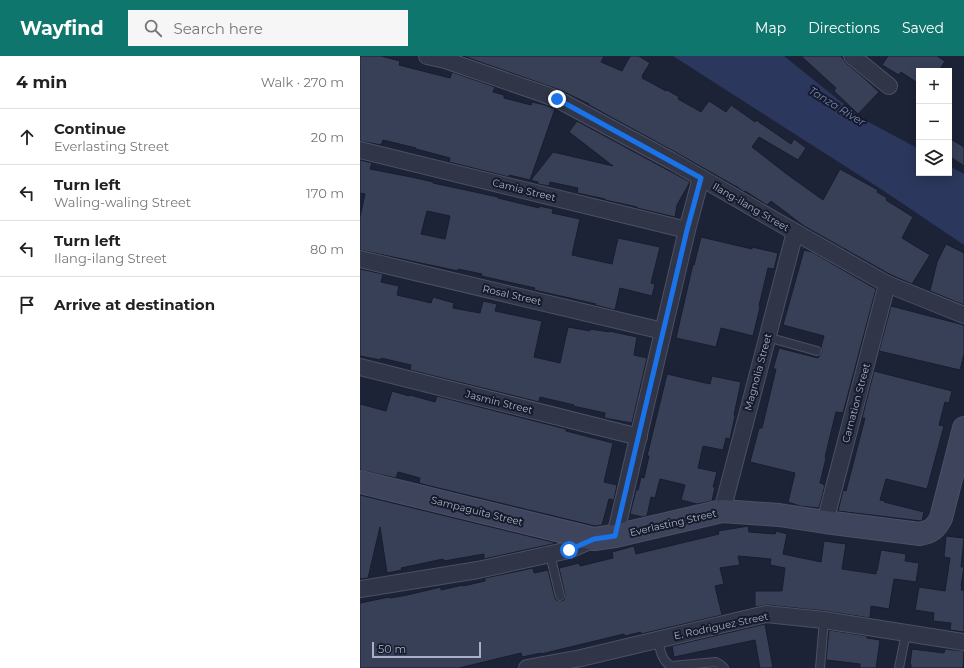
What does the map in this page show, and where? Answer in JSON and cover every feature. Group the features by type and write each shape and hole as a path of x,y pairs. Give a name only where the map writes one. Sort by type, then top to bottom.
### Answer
{"street":[{"name":"Ilang-ilang Street","path":"427,56 445,60 557,99 701,178 887,284 964,314"},
{"path":"852,56 889,86"},
{"name":"Camia Street","path":"360,150 687,230"},
{"path":"604,538 639,437 687,230 701,178"},
{"name":"Magnolia Street","path":"722,511 795,232"},
{"name":"Rosal Street","path":"360,259 664,331"},
{"name":"Carnation Street","path":"825,522 887,284"},
{"name":"Jasmin Street","path":"360,367 639,437"},
{"name":"Everlasting Street","path":"360,589 478,570 569,550 604,538 722,511 779,515 920,534 927,533 933,529 941,518 964,428"},
{"name":"Sampaguita Street","path":"360,482 604,538"},
{"name":"E. Rodriguez Street","path":"527,668 581,658 766,614 824,620 964,642"}],"lane":[{"path":"767,337 817,350"},
{"path":"550,554 560,596"},
{"path":"820,668 824,620"},
{"path":"899,668 906,633"},
{"path":"658,640 666,664 671,666 716,662 724,668"}],"water":[{"name":"Tanza River","path":"673,56 784,56 861,118 916,147 916,176 952,176 952,168 964,174 964,245 884,191"}],"building":[{"path":"360,56 381,56 400,61 399,65 450,78 452,72 495,87 493,92 504,95 504,98 531,105 532,102 555,109 530,180 509,175 509,177 449,162 450,158 383,140 381,145 360,141"},
{"path":"463,56 604,56 601,62 622,71 630,56 639,56 650,63 642,78 666,91 667,90 679,97 678,99 701,112 709,101 726,112 731,105 791,144 794,139 806,148 798,160 759,137 752,147 823,200 840,169 878,190 877,192 887,198 886,200 913,217 902,238 930,255 912,284 891,275 804,226 771,201 767,205 745,191 744,192 736,186 589,104 560,90"},
{"path":"801,56 841,56 846,63 879,92 858,114 834,91 836,88"},
{"path":"888,56 937,56 945,61 941,68 916,68 916,82 901,72 899,75 882,65"},
{"path":"577,121 690,182 677,205 675,217 577,193 578,188 550,182 549,186 538,184 538,182 531,180 553,152 613,166 569,132"},
{"path":"952,140 964,147 964,166 952,158"},
{"path":"360,160 372,163 370,169 416,178 539,208 539,206 553,209 552,213 580,219 572,255 612,264 618,238 660,247 651,283 655,284 652,296 620,288 615,310 595,305 596,304 534,290 535,288 481,276 482,274 458,269 458,271 360,250 360,217 365,194 360,193","holes":["427,211 450,216 445,239 421,234"]},
{"path":"701,237 752,249 752,247 778,253 774,269 768,268 753,336 721,328 716,347 676,338 693,264 694,265"},
{"path":"946,244 964,253 964,305 930,291 937,262"},
{"path":"804,250 812,252 876,289 843,413 836,412 820,483 825,485 819,508 800,506 788,502 795,473 750,462 759,428 762,428 776,369 773,369 779,348 818,358 822,352 821,347 824,336 783,325"},
{"path":"360,269 383,274 381,282 399,286 397,295 431,303 433,297 454,303 453,308 480,313 483,301 497,304 495,311 542,321 534,357 560,363 568,327 590,331 590,329 609,331 637,337 634,355 647,358 632,423 604,418 605,413 573,406 574,405 540,397 539,402 410,370 411,365 381,358 381,360 360,356"},
{"path":"891,306 964,325 964,354 960,370 879,351"},
{"path":"874,371 952,391 949,403 945,402 939,425 944,426 927,489 886,479 880,500 924,512 922,521 838,511 843,490 846,491 865,418 862,418"},
{"path":"667,374 710,384 712,376 741,382 730,439 726,438 723,450 703,446 698,468 717,472 713,487 715,487 712,501 697,504 681,500 685,485 660,479 655,498 651,497 647,516 642,517 630,514 641,477 644,478 649,456 647,456"},
{"path":"392,391 435,402 437,396 566,429 566,431 613,443 604,482 617,485 614,500 609,499 602,525 595,526 426,485 419,483 420,478 398,472 396,478 360,470 360,404 386,411"},
{"path":"360,495 557,543 484,559 484,554 444,561 443,559 401,568 402,570 387,573 380,527 368,578 360,579"},
{"path":"748,526 749,532 775,534 776,531 787,534 783,554 821,562 824,541 846,544 842,569 876,574 881,550 906,554 905,561 919,563 916,582 894,579 889,609 871,606 870,618 825,611 767,605 755,607 755,591 782,591 785,568 770,565 771,559 738,556 740,565 720,568 724,584 715,586 722,615 641,634 641,632 625,636 624,634 541,654 522,657 521,653 459,668 360,668 360,603 407,595 441,587 441,590 463,586 485,581 485,578 533,568 534,573 548,570 555,598 556,600 561,601 564,600 565,595 559,568 579,563 580,566 613,558 612,552 634,546 636,554 719,534 718,531"},
{"path":"946,536 964,538 961,567 964,567 961,590 964,590 964,632 950,630 951,623 933,621 934,613 915,610 919,587 945,591 950,558 944,557"},
{"path":"765,624 773,668 760,668 755,640 674,657 672,646"},
{"path":"829,630 867,636 867,638 880,640 876,668 860,668 860,664 826,660"},
{"path":"912,649 944,653 945,649 964,651 963,668 911,668 910,664"}],"route":[{"path":"557,99 701,178 687,230 615,536 594,539 569,550"}]}
